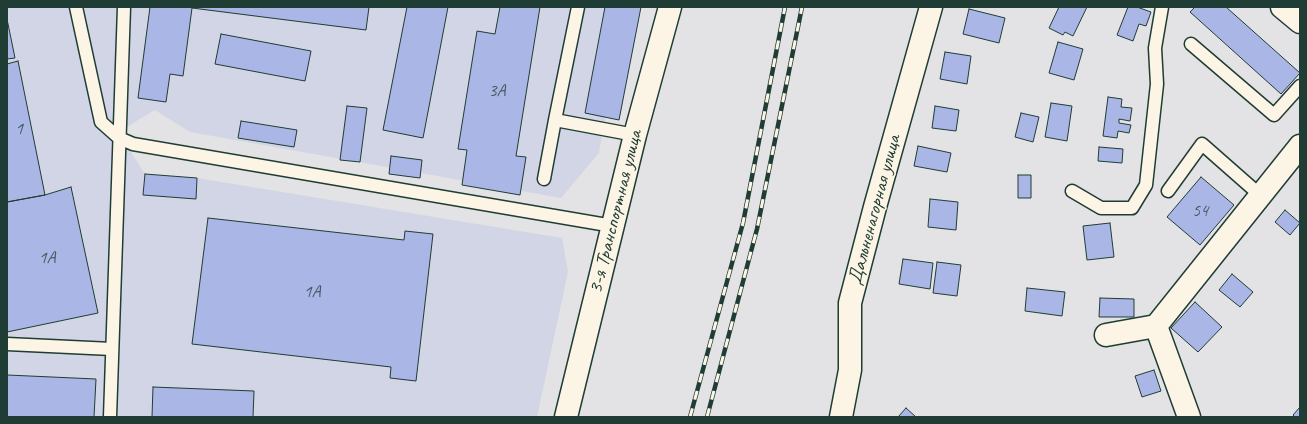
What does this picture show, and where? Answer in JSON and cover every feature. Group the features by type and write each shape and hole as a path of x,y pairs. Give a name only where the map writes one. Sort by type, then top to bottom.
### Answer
{"street":[{"name":"3-я Транспортная улица","path":"566,417 635,135 670,7"},
{"name":"Дальненагорная улица","path":"841,417 850,370 850,303 875,207 931,7"},
{"path":"1282,7 1300,22"},
{"path":"1106,335 1156,326 1300,146"},
{"path":"1156,326 1189,417"}],"lane":[{"path":"76,7 101,122 119,138 141,145 613,226"},
{"path":"110,417 124,7"},
{"path":"544,179 578,7"},
{"path":"1072,191 1101,208 1132,208 1146,185 1157,84 1155,48 1162,7"},
{"path":"1191,44 1274,115 1300,86"},
{"path":"555,120 635,135"},
{"path":"1168,191 1202,144 1260,195"},
{"path":"7,344 112,349"}],"shaded area":[{"path":"7,7 624,7 599,153 561,198 190,132 155,110 118,132 145,174 197,178 562,238 568,272 537,417 7,417"}],"building":[{"path":"150,7 369,7 366,30 192,8 183,76 170,74 166,102 138,98"},
{"path":"407,7 448,7 423,138 383,130"},
{"path":"500,7 540,7 516,156 526,157 520,195 462,185 467,150 458,149 477,31 495,34"},
{"path":"605,7 641,7 619,120 585,113"},
{"path":"1059,7 1087,7 1073,36 1065,32 1063,35 1049,28"},
{"path":"1128,7 1137,7 1151,12 1146,26 1139,24 1133,41 1117,35"},
{"path":"1195,7 1226,7 1300,73 1281,94 1190,12"},
{"path":"969,9 1005,18 999,43 963,34"},
{"path":"7,19 15,58 7,59"},
{"path":"221,34 311,51 305,81 215,64"},
{"path":"1058,42 1083,49 1074,80 1049,73"},
{"path":"945,52 971,56 967,84 940,79"},
{"path":"18,61 45,195 7,202 7,64"},
{"path":"1108,97 1122,99 1121,107 1132,108 1130,121 1119,119 1119,123 1131,125 1129,133 1118,131 1117,138 1103,136"},
{"path":"1051,103 1072,106 1067,141 1045,137"},
{"path":"347,106 367,108 360,162 340,160"},
{"path":"935,106 959,110 956,131 932,128"},
{"path":"1021,113 1039,117 1033,142 1015,137"},
{"path":"241,121 297,130 294,147 238,138"},
{"path":"918,146 951,153 947,172 914,166"},
{"path":"1099,147 1123,149 1122,163 1098,161"},
{"path":"391,156 422,160 420,178 389,174"},
{"path":"145,174 197,178 196,199 143,195"},
{"path":"1018,175 1031,175 1031,198 1018,198"},
{"path":"1201,177 1234,205 1200,245 1167,217"},
{"path":"71,187 98,313 7,332 7,202 45,195"},
{"path":"930,199 958,202 956,230 928,227"},
{"path":"1285,210 1300,223 1290,235 1275,222"},
{"path":"208,218 404,240 405,231 433,234 416,381 390,378 391,367 192,344"},
{"path":"1110,223 1114,257 1087,260 1083,226"},
{"path":"903,259 933,263 930,289 899,284"},
{"path":"937,262 961,265 957,296 933,293"},
{"path":"1232,274 1253,292 1240,307 1219,290"},
{"path":"1027,288 1065,292 1062,316 1025,311"},
{"path":"1100,298 1134,299 1134,317 1099,317"},
{"path":"1195,302 1222,327 1198,352 1171,328"},
{"path":"1154,370 1161,391 1142,397 1135,376"},
{"path":"7,375 96,379 94,417 7,417"},
{"path":"153,387 254,391 253,417 152,417"},
{"path":"1300,407 1300,417 1295,417 1293,415"},
{"path":"906,408 916,417 898,417"}],"railway":[{"path":"690,417 743,223 785,7"},
{"path":"707,417 757,229 802,7"}]}
